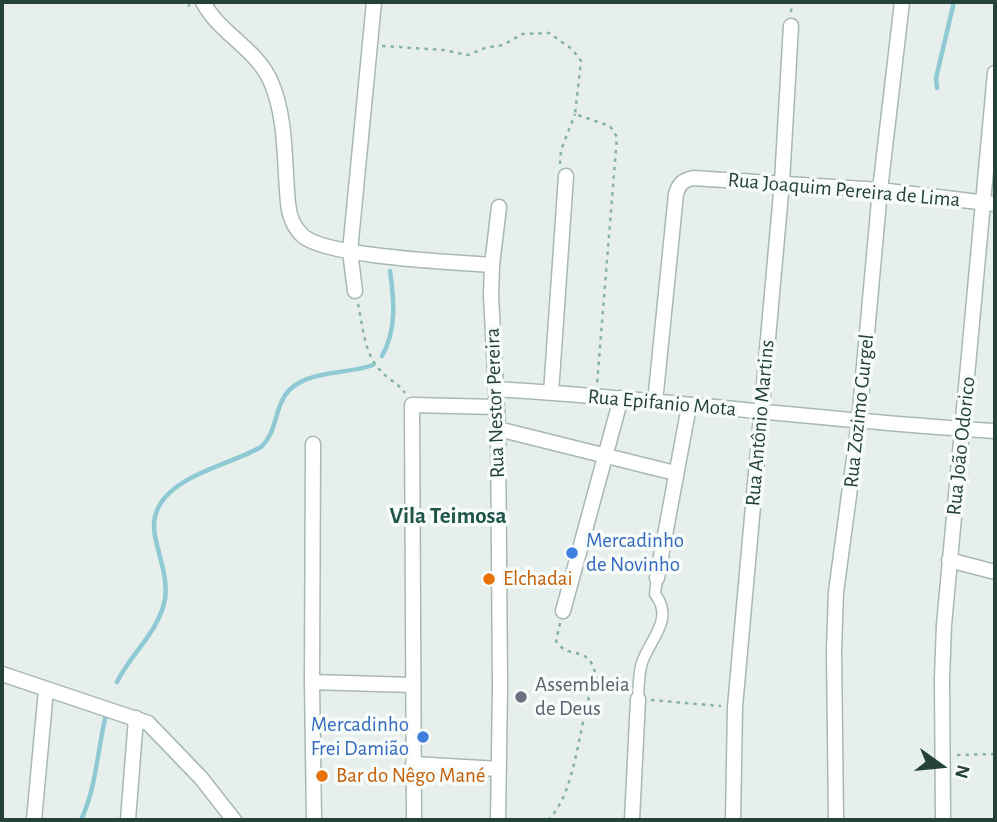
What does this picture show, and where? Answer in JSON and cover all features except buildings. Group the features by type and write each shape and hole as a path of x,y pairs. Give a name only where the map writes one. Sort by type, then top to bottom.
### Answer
{"street":[{"path":"203,2 209,14 233,34 271,80 278,104 288,207 295,227 304,237 314,243 350,251 492,265"},
{"path":"355,290 350,251 374,2"},
{"name":"Rua Zozimo Gurgel","path":"836,820 836,592 859,421 880,190 902,2"},
{"name":"Rua Antônio Martins","path":"733,820 735,707 782,182 791,26"},
{"name":"Rua João Odorico","path":"943,820 942,678 949,560 990,203 995,73"},
{"path":"551,393 566,176"},
{"name":"Rua Joaquim Pereira de Lima","path":"655,402 676,194 681,183 693,178 782,182 990,203"},
{"name":"Rua Nestor Pereira","path":"498,820 498,429 492,265 499,207"},
{"name":"Rua Epifanio Mota","path":"496,389 995,431"},
{"path":"563,611 621,398"},
{"path":"414,820 412,405 497,407"},
{"path":"632,820 640,681 643,660 652,646 664,611 655,594 689,406"},
{"path":"498,429 675,473"},
{"path":"313,444 314,820"},
{"path":"949,560 995,572"},
{"path":"2,674 136,718 158,731 201,778 234,820"},
{"path":"312,682 412,685"},
{"path":"34,820 46,690"},
{"path":"128,820 136,718"},
{"path":"412,764 499,769"}],"path":[{"path":"369,44 443,50 468,55 503,45 522,34 549,33 572,49 581,61 575,114 561,150 560,160 566,176"},
{"path":"575,114 610,126 617,137 596,397"},
{"path":"355,290 369,354 380,371 399,384 412,405"},
{"path":"563,611 556,641 560,647 587,656 593,662 597,681"},
{"path":"548,820 557,809 569,778 581,739 592,685 597,681 640,681"},
{"path":"638,699 735,707"},
{"path":"943,755 995,754"}],"waterway":[{"path":"937,88 936,78 954,2"},
{"path":"382,356 392,325 390,271"},
{"path":"117,682 157,622 165,599 164,575 155,536 155,517 162,501 190,478 261,447 271,432 281,403 297,384 308,378 373,365"},
{"path":"81,820 94,781 106,715"}],"place":[{"name":"Mercadinho de Novinho","path":"572,553"},
{"name":"Elchadai","path":"489,579"},
{"name":"Assembleia de Deus","path":"521,697"},
{"name":"Mercadinho Frei Damião","path":"423,737"},
{"name":"Bar do Nêgo Mané","path":"322,776"}],"district":[{"name":"Vila Teimosa","path":"448,516"}]}
